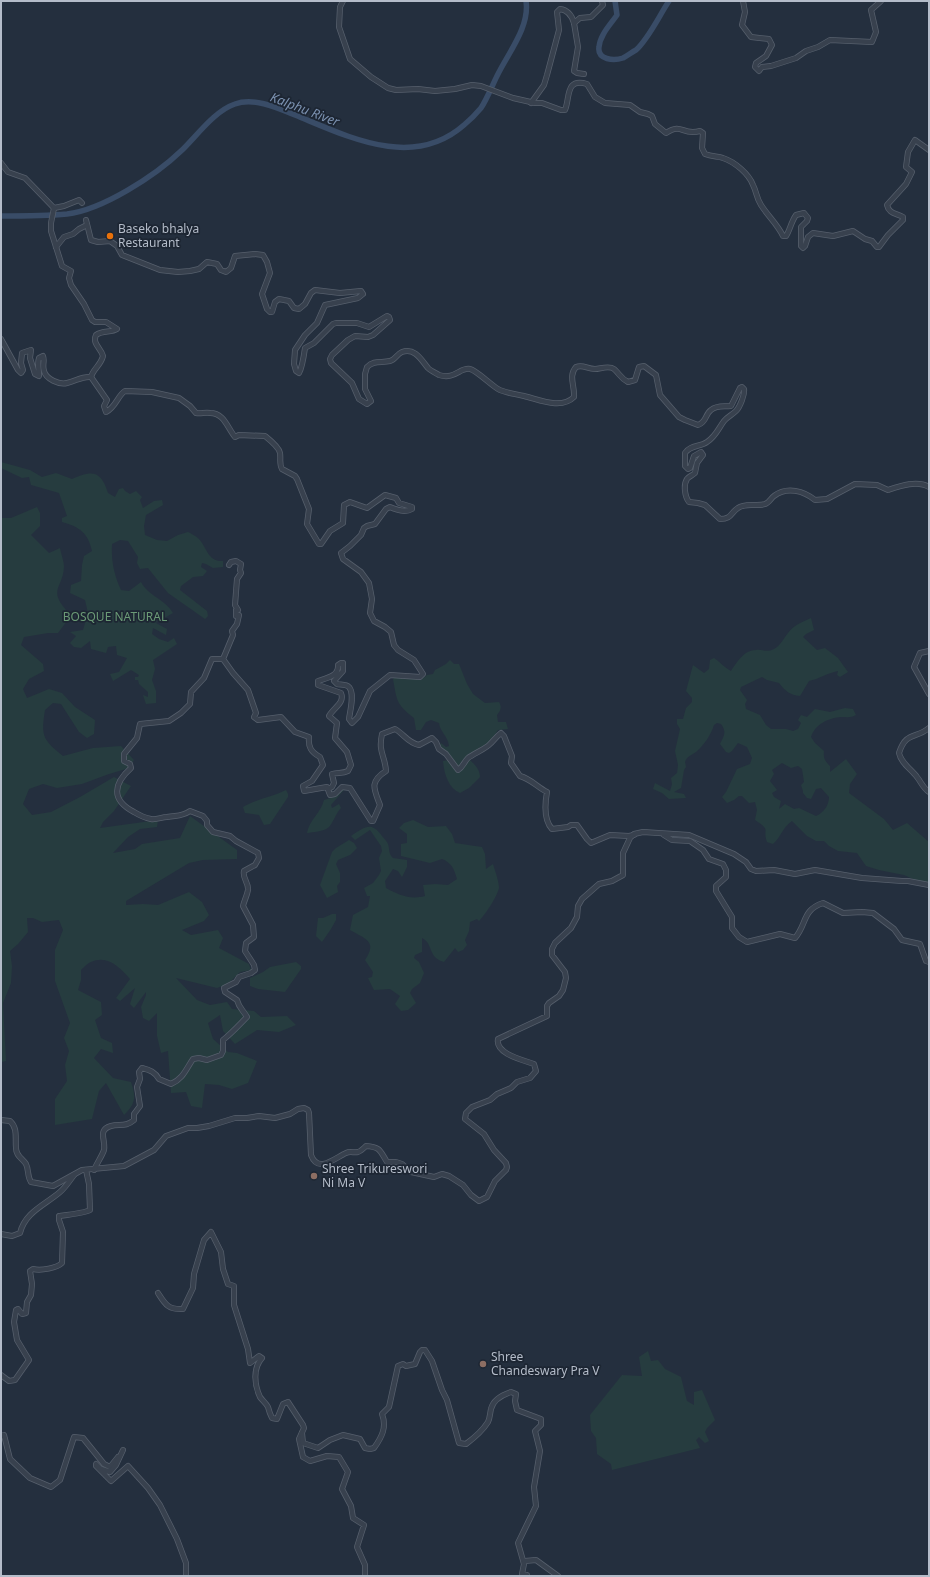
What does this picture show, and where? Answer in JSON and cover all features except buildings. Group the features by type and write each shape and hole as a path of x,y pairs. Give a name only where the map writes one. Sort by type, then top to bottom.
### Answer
{"street":[{"path":"343,1 340,7 339,27 350,59 355,65 381,84 396,90 418,89 431,91 456,89 472,85 484,87 513,98 532,103 542,103 561,110 565,110 568,92 571,88 578,83 587,84 595,97 605,103 630,105 640,112 652,116 655,124 666,133 674,128 691,133 700,131 703,133 702,148 705,154 723,158 736,166 750,178 754,186 756,197 769,218 777,225 783,236 786,236 796,215 804,213 808,218 801,227 800,246 803,248 808,237 813,233 833,236 846,234 850,231 853,231 860,237 879,247 888,235 903,220 903,217 892,213 888,209 887,205 906,184 912,172 906,167 908,152 915,140 929,150"},
{"path":"574,23 580,18 591,17 603,5 602,1"},
{"path":"743,1 745,12 742,25 751,37 770,39 772,45 766,56 756,63 755,67 759,71 762,67 771,66 796,58 806,51 818,47 830,40 872,42 876,32 871,10 881,1"},
{"path":"532,103 544,85 559,30 557,16 559,10 567,11 573,20 578,47 574,71 576,73 584,74"},
{"path":"1,163 8,172 25,178 54,208"},
{"path":"54,208 79,200 82,203"},
{"path":"54,208 51,223 52,236 62,266 71,271 69,278 72,287 84,304 92,320 95,322 106,322 118,329 115,331 102,331 94,338 95,343 103,356 102,362 91,377"},
{"path":"56,247 64,237 74,234 87,223 92,240 98,242 110,241 117,246 122,255 160,270 178,272 199,269 207,262 217,264 221,270 226,272 231,268 235,256 255,254 263,255 270,273 262,294 270,312 274,310 275,302 279,299 289,301 294,308 299,309 306,304 311,293 315,290 340,293 361,291 363,294 358,298 325,305 317,324 305,335 295,350 294,364 296,371 299,373 301,370 300,365 305,348 314,343 333,324 357,323 368,327 387,316 390,317 390,320 373,335 368,337 355,336 348,340 332,354 330,359 331,363 352,383 359,399 367,404 372,401 365,389 365,374 367,367 376,362 391,361 404,352 417,355 423,360 429,369 438,374 447,377 456,375 465,369 472,369 500,390 542,402 567,401 574,397 572,373 576,367 580,365 589,369 610,367 614,369 622,379 628,382 635,380 639,367 644,366 653,371 656,375 660,395 679,417 698,424 705,421 709,411 712,409 720,406 731,406 740,388 742,387 744,388 745,393 739,407 724,420 716,435 704,445 691,448 686,453 685,466 688,469 690,468 694,456 701,452 703,455 697,463 695,473 687,479 685,485 686,498 689,502 698,503 705,506 720,519 726,519 732,515 737,508 742,506 765,504 774,496 791,490 801,492 815,500 820,500 845,490 855,484 877,485 888,490 906,484 920,484 929,487"},
{"path":"1,339 18,370 22,373 22,353 31,350 30,358 37,376 39,376 38,360 43,356 44,359 42,365 45,374 53,380 66,384 84,377 91,377"},
{"path":"91,377 107,400 104,406 106,412 118,401 122,393 125,391 152,392 179,398 190,406 196,413 211,412 218,414 224,419 235,437 240,435 265,436 279,450 282,470 295,476 297,479 309,509 308,524 318,544 321,544 330,531 343,523 344,505 350,502 367,508 385,495 396,498 400,502 412,507 409,511 397,510 390,506 375,524 364,528 361,535 341,553 343,559 361,572 369,583 372,599 370,613 374,621 390,632 394,645 398,650 414,660 423,674 420,677 396,674 390,675 370,692 358,717 352,723 349,719 352,698 350,689 346,686 336,684 334,681 343,671 343,663 341,662 338,665 338,671 336,673 318,681 318,685 341,692 342,695 340,702 330,716 337,723 335,738 347,752 351,765 348,771 341,774 332,774 334,784 332,788 328,789 327,787 304,791 303,786 312,781 323,765 320,757 313,753 308,746 309,737 295,732 281,716 258,720 254,716 256,713 248,690 223,659"},
{"path":"223,659 239,615 236,616 235,613 237,613 236,610 238,610 235,605 236,584 241,573 241,564 236,561 231,562 229,565"},
{"path":"929,651 920,653 914,667 929,694"},
{"path":"94,1170 104,1150 102,1135 104,1130 107,1127 115,1125 124,1126 130,1124 134,1120 134,1114 140,1106 137,1087 140,1079 139,1072 142,1068 150,1070 156,1074 159,1079 171,1084 177,1082 183,1076 193,1059 199,1058 208,1060 221,1055 224,1040 247,1017 238,1007 237,1000 225,992 224,988 236,982 239,977 255,970 245,951 246,943 254,937 252,929 253,925 243,906 248,890 243,874 244,870 255,865 259,858 258,853 230,836 213,832 207,825 207,821 203,816 190,811 183,816 152,819 126,808 119,800 117,792 118,783 131,768 130,764 124,761 124,754 137,738 140,724 169,722 181,713 190,704 191,692 204,678 212,659 223,659"},
{"path":"929,728 908,737 901,746 899,753 905,764 929,792"},
{"path":"328,789 330,795 335,794 342,787 350,788 371,821 373,821 380,805 374,788 376,779 386,771 386,763 381,754 380,745 382,734 395,729 402,733 408,741 419,745 432,738 436,742 439,749 446,754 458,770 468,758 477,753 480,749 490,745 494,738 501,733 504,736 512,756 511,763 520,776 529,778 539,788 547,792 545,803 547,813 546,817 549,826 552,828 577,825 591,843 610,835 629,836 643,832 689,835 734,854 746,862 751,869 756,871 774,870 795,874 815,870 862,878 908,881 929,885"},
{"path":"1,1120 10,1121 14,1126 16,1150 18,1156 25,1162 28,1170 28,1178 31,1182 53,1186 76,1172 124,1166 154,1150 166,1136 188,1128 209,1126 235,1118 259,1116 275,1118 304,1108 308,1110 311,1155 313,1161 318,1164 324,1164 347,1152 358,1152 366,1146 376,1147 382,1152 387,1162 402,1164 411,1172 434,1176 442,1174 449,1176 463,1185 471,1195 479,1201 485,1199 495,1181 507,1167 506,1163 494,1150 484,1134 465,1119 466,1113 472,1107 490,1100 497,1094 511,1088 517,1082 533,1076 536,1071 534,1064 504,1052 500,1048 498,1039 531,1022 547,1016 547,1006 559,996 563,990 566,978 565,972 552,955 552,949 555,943 571,928 577,917 578,906 582,899 599,884 612,882 623,875 623,853 630,838 634,834"},
{"path":"663,834 672,840 690,841 703,850 709,859 723,864 726,870 726,877 716,886 716,891 732,917 732,928 739,937 747,942 780,934 795,938 801,932 806,916 814,906 823,903 842,913 873,913 894,929 902,940 920,944 926,961 929,962"},
{"path":"1,1375 9,1380 15,1380 29,1360 17,1340 14,1322 16,1310 18,1309 22,1314 26,1313 27,1302 31,1295 32,1284 30,1271 33,1269 37,1270 59,1266 62,1263 63,1232 59,1216 85,1213 90,1210 89,1184 86,1170"},
{"path":"1,1234 12,1236 20,1233 22,1225 37,1208 61,1191 76,1172"},
{"path":"158,1293 165,1305 175,1310 183,1309 192,1288 194,1274 204,1240 211,1232 221,1252 223,1269 228,1284 234,1286 234,1305 248,1349 250,1363 259,1356 262,1358 256,1365 255,1381 260,1397 266,1404 274,1419 278,1417 283,1404 288,1402 304,1428 299,1440 303,1457 310,1461 327,1456 339,1457 348,1472 342,1489 351,1506 353,1518 364,1525 357,1547 365,1565 365,1576"},
{"path":"302,1433 303,1443 318,1448 330,1440 343,1435 360,1439 365,1448 374,1448 382,1433 385,1422 382,1414 389,1407 398,1366 402,1364 406,1366 415,1364 422,1350 425,1350 432,1361 452,1415 459,1443 466,1444 482,1429 489,1421 491,1407 502,1395 511,1392 516,1394 515,1401 517,1410 541,1419 541,1425 535,1432 540,1451 534,1487 536,1506 518,1543 524,1563 522,1574 527,1576"},
{"path":"1,1436 4,1435 10,1459 30,1478 51,1487 60,1480 74,1437 83,1438 104,1464 110,1467 123,1450 116,1465 110,1472 101,1469 96,1464 96,1466 111,1481 128,1466 148,1488 160,1505 177,1539 186,1563 186,1576"},
{"path":"524,1563 525,1561 536,1560 558,1576"}],"green space":[{"name":"BOSQUE NATURAL","path":"1,462 30,470 42,477 56,473 72,479 85,474 95,474 102,480 108,493 115,497 119,489 123,488 130,494 136,491 142,497 140,500 143,508 154,501 162,500 163,505 146,515 144,526 145,535 157,540 167,541 188,532 199,539 211,557 218,561 223,561 223,567 213,568 202,563 201,567 207,571 203,576 193,577 181,586 180,590 207,611 208,616 205,619 168,593 148,568 140,569 137,563 138,557 128,541 120,540 112,544 112,556 116,579 121,590 129,591 141,582 148,591 166,604 173,613 166,617 159,617 156,623 167,629 166,635 153,628 152,634 159,639 168,642 174,638 177,644 153,660 155,669 152,680 156,691 156,703 146,704 143,695 148,697 148,692 139,684 138,680 135,680 135,677 138,677 139,675 131,670 113,681 110,674 119,672 127,658 117,655 116,646 108,647 106,653 91,649 90,641 81,648 74,647 70,643 76,636 70,632 83,630 88,613 85,600 70,593 71,585 81,581 84,556 92,551 90,545 82,532 74,526 62,522 62,518 67,516 59,493 31,485 29,477 22,478 1,468"},
{"path":"37,507 40,513 40,526 31,535 49,553 60,548 64,567 57,593 66,610 67,621 58,633 24,637 21,645 43,664 44,671 29,679 23,689 27,698 49,689 62,693 75,707 95,720 94,734 87,738 79,732 61,704 53,703 45,710 43,731 47,741 63,756 93,748 121,746 134,760 129,768 82,784 57,788 43,784 29,789 23,804 32,815 51,812 114,777 131,786 100,828 158,820 157,827 140,829 128,837 113,853 135,849 142,844 180,838 190,816 237,850 237,859 203,860 189,863 126,901 126,905 158,905 189,892 202,902 209,915 204,921 182,930 191,935 218,930 223,938 219,948 249,964 251,970 240,972 228,984 217,988 176,978 197,1000 210,1005 227,1002 232,1009 254,1011 261,1017 287,1016 296,1025 279,1032 257,1030 235,1044 223,1031 220,1015 208,1023 213,1039 228,1052 237,1053 257,1061 248,1083 232,1089 219,1085 205,1084 202,1108 191,1106 186,1092 171,1093 168,1051 161,1053 157,1036 157,1013 149,1021 143,1018 141,1007 146,992 134,1008 130,1004 135,988 120,1001 116,998 130,979 113,963 97,960 89,963 81,970 81,980 78,990 101,1002 102,1015 95,1020 101,1038 112,1043 113,1053 101,1049 94,1058 113,1078 131,1082 134,1092 134,1100 131,1107 124,1115 106,1083 99,1091 92,1119 55,1125 55,1099 67,1081 65,1065 69,1051 64,1038 70,1023 55,981 55,950 63,930 59,920 42,922 33,918 27,918 28,932 10,951 12,966 11,983 3,1003 6,1061 1,1062 1,518 11,518"},
{"path":"811,618 814,630 803,637 817,650 825,648 838,658 848,672 840,677 837,675 838,671 809,681 800,696 793,695 788,692 779,683 762,677 741,687 740,690 747,700 745,704 746,709 760,715 766,725 771,729 786,729 793,731 798,729 801,723 798,720 801,715 807,717 815,709 830,712 845,708 853,709 856,715 827,720 819,725 811,737 824,751 824,758 830,766 830,772 846,759 857,774 850,784 849,793 884,819 893,830 907,823 929,842 929,886 904,875 866,866 857,853 838,851 824,841 816,841 807,836 792,821 773,844 767,842 765,828 755,820 757,810 755,802 749,803 742,796 739,796 727,803 722,797 737,769 750,764 752,758 747,747 738,743 732,751 729,753 726,752 720,744 724,736 723,727 721,724 717,723 714,725 704,743 696,752 688,757 685,762 686,767 684,770 681,788 674,792 684,794 686,798 669,799 662,793 653,789 655,783 670,791 672,784 671,778 677,773 678,765 675,751 680,729 677,724 677,719 683,719 686,708 692,702 692,698 686,691 693,665 704,673 709,669 710,660 714,658 731,671 744,654 758,650 769,651 774,649 793,628","holes":["782,763 791,768 798,766 802,769 804,782 801,785 803,793 807,798 811,799 816,789 821,788 829,797 827,806 819,815 816,816 799,808 794,809 785,804 779,809 781,801 774,797 772,793 777,790 770,781 774,774 772,770"]},
{"path":"450,660 454,664 459,664 467,684 473,694 485,703 499,702 501,707 497,715 498,722 506,722 508,729 498,730 487,746 480,747 463,765 457,768 439,745 441,743 446,747 449,746 439,723 431,720 426,722 421,730 416,730 414,718 398,702 393,679 397,675 421,680 427,675 433,674 435,670"},
{"path":"469,759 478,769 480,777 469,788 460,793 452,788 447,780 443,761 449,760 458,771"},
{"path":"341,788 344,790 331,805 332,808 339,804 341,808 329,827 318,832 307,833 310,824 324,800 334,797"},
{"path":"286,790 288,797 270,824 264,825 259,815 245,813 243,807"},
{"path":"413,820 428,827 446,826 452,834 455,843 482,847 485,854 486,869 493,864 498,879 499,888 482,918 479,921 477,919 470,922 469,931 465,940 467,945 463,950 458,952 455,948 444,962 435,957 426,941 422,938 422,952 415,955 414,958 419,962 424,973 420,983 412,989 410,993 416,1003 408,1010 401,1011 395,1004 400,996 390,989 374,990 368,978 372,977 373,972 365,960 369,954 370,945 365,938 350,930 353,915 368,907 370,896 367,896 364,888 373,883 381,871 379,858 382,851 381,846 370,830 355,840 351,836 368,827 374,828 378,831 388,843 391,856 393,858 407,860 407,867 402,877 398,871 393,869 385,881 386,888 395,893 409,897 425,896 423,885 448,885 457,879 452,867 448,862 442,859 430,863 401,856 401,844 407,843 407,834 399,828 404,823"},
{"path":"349,840 354,843 357,848 350,855 338,860 336,864 340,873 340,882 337,886 338,892 327,898 320,885 332,852"},
{"path":"336,914 336,920 322,942 316,936 318,918 323,918"},
{"path":"296,962 301,966 301,969 285,992 258,989 250,986 250,978 270,967"},
{"path":"648,1351 651,1361 658,1360 665,1369 681,1377 687,1401 694,1405 694,1392 702,1390 715,1420 705,1432 709,1441 705,1443 699,1437 696,1440 700,1448 612,1470 611,1464 597,1454 596,1438 591,1431 590,1415 622,1375 642,1376 639,1357"}],"waterway":[{"name":"Kalphu River","path":"1,216 42,216 67,214 81,211 112,199 143,181 170,161 220,112 227,107 242,102 266,104 359,140 381,145 402,147 424,146 444,138 466,123 481,108 517,40 525,20 526,1"},
{"name":"Kalphu River","path":"615,1 617,15 603,34 599,47 601,55 611,59 623,58 636,50 650,33 669,1"}],"place":[{"name":"Baseko bhalya Restaurant","path":"110,236"},
{"name":"Shree Trikureswori Ni Ma V","path":"314,1176"},
{"name":"Shree Chandeswary Pra V","path":"483,1364"}]}
